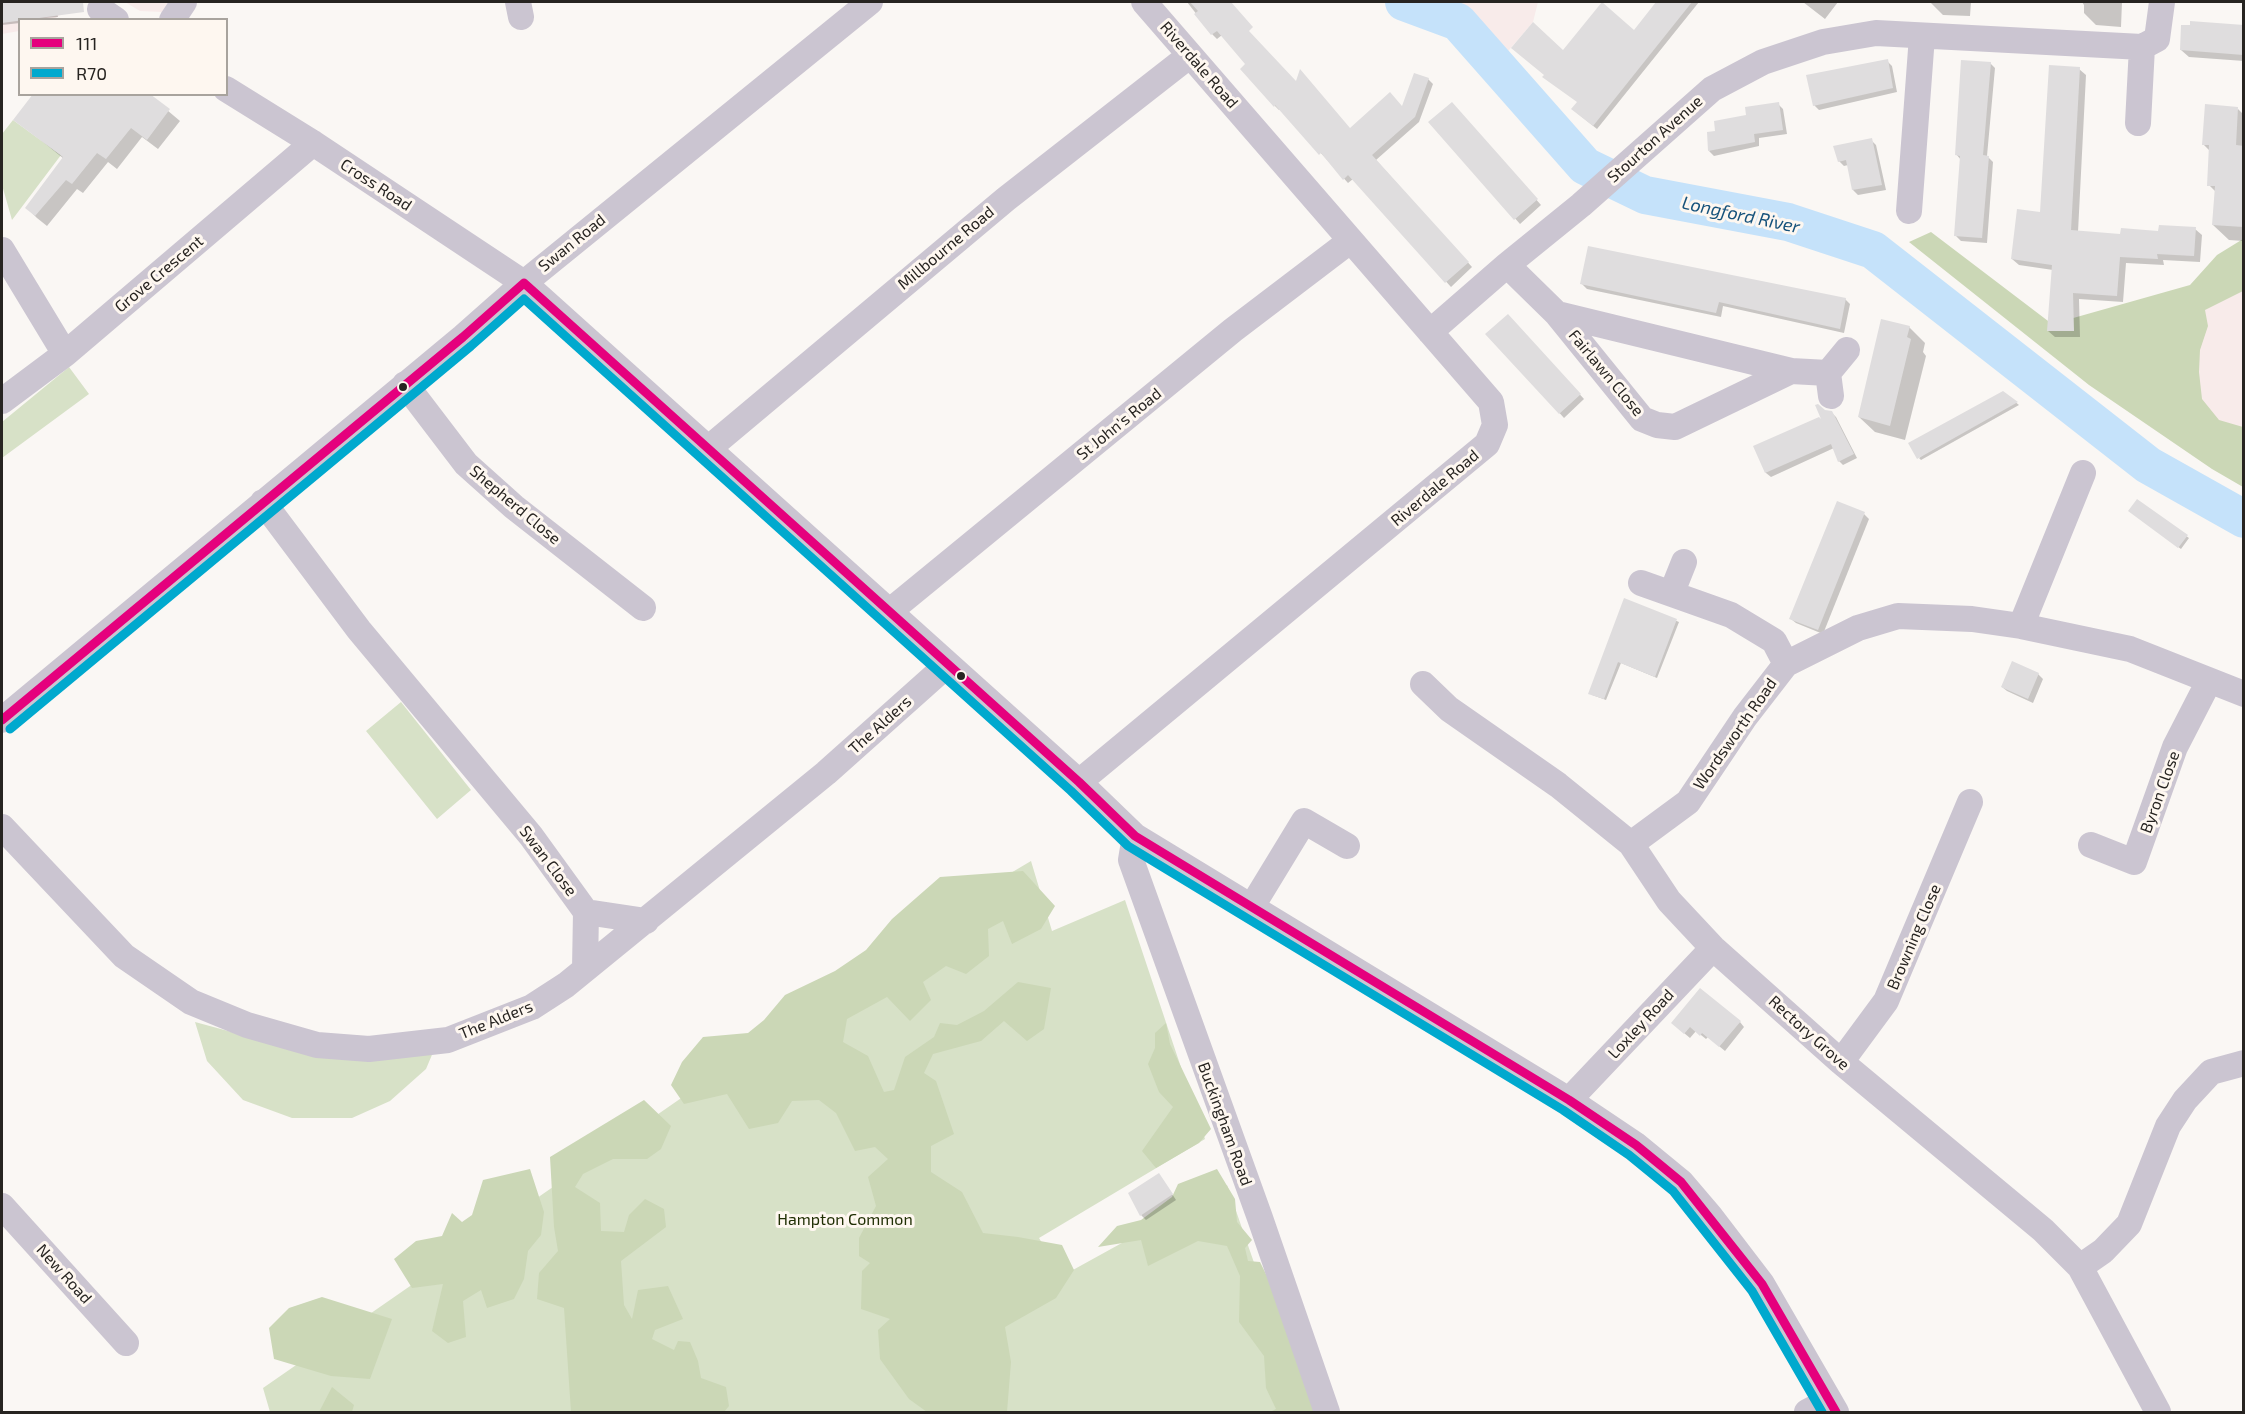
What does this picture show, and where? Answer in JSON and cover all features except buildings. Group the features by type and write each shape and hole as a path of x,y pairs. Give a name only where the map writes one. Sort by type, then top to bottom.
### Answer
{"street":[{"path":"173,18 184,2"},
{"name":"Swan Road","path":"2,720 524,283 870,2"},
{"name":"Riverdale Road","path":"1079,782 1487,444 1495,425 1491,402 1144,2"},
{"path":"2138,123 2142,47 2157,39 2162,2"},
{"name":"Stourton Avenue","path":"1430,332 1640,154 1712,89 1763,62 1823,42 1876,33 2142,47"},
{"path":"1909,211 1922,36"},
{"name":"Millbourne Road","path":"709,448 1006,199 1189,56"},
{"name":"Cross Road","path":"228,90 313,143 524,283 1079,782 1135,836 1569,1100 1636,1145 1681,1182 1762,1284 1824,1409"},
{"name":"Grove Crescent","path":"2,401 65,354 313,143"},
{"name":"St John's Road","path":"890,611 1233,330 1350,241"},
{"path":"2,250 65,354"},
{"name":"Fairlawn Close","path":"1507,265 1557,314 1642,419 1657,425 1675,427 1791,371"},
{"name":"Fairlawn Close","path":"1557,314 1791,371 1829,384 1847,350"},
{"name":"Shepherd Close","path":"405,384 466,464 514,507 643,608"},
{"path":"2021,626 2083,473"},
{"name":"Swan Close","path":"263,502 359,630 531,836 586,912 585,969"},
{"path":"1672,592 1684,562"},
{"path":"1641,582 1731,615 1774,641 1786,664"},
{"name":"Wordsworth Road","path":"1631,844 1688,802 1745,717 1786,664 1858,628 1898,616 1972,619 2021,626 2130,650 2244,694"},
{"name":"The Alders","path":"2,827 124,956 191,1002 247,1026 317,1045 369,1049 448,1040 532,1007 566,985 826,773 947,665"},
{"name":"Byron Close","path":"2091,845 2134,862 2175,747 2209,681"},
{"name":"Rectory Grove","path":"1423,684 1449,709 1558,785 1631,844 1669,902 1713,948 1841,1062 2043,1230 2080,1267 2158,1413"},
{"name":"Browning Close","path":"1841,1062 1886,1001 1970,802"},
{"path":"1251,908 1304,821 1347,846"},
{"name":"Buckingham Road","path":"1135,836 1131,860 1260,1218 1327,1413"},
{"name":"Swan Close","path":"586,912 646,921"},
{"name":"Loxley Road","path":"1569,1100 1713,948"},
{"path":"2080,1267 2103,1251 2129,1224 2168,1126 2185,1100 2211,1072 2244,1063"},
{"name":"New Road","path":"2,1206 126,1343"}],"shaded area":[{"path":"2,2 79,2 55,18 18,18 18,31 2,34"},
{"path":"125,2 169,2 162,12 140,11"},
{"path":"1450,2 1538,2 1533,22 1503,57"},
{"path":"2243,281 2243,448 2198,424 2199,302"}],"green space":[{"path":"13,120 61,155 12,220 2,185 2,134"},
{"path":"1931,232 2052,324 2190,285 2217,255 2243,239 2243,291 2205,310 2208,326 2200,350 2199,372 2202,399 2219,420 2243,427 2243,487 2212,469 2089,385 1909,242"},
{"path":"69,367 89,394 2,458 2,422"},
{"path":"401,702 471,790 437,819 366,731"},
{"name":"Hampton Common","path":"1031,861 1052,931 1125,900 1205,1139 1039,1238 1062,1276 1227,1185 1306,1412 270,1412 263,1388 977,893"},
{"path":"1023,871 1055,906 1041,929 1012,944 1003,921 988,929 989,956 966,974 946,966 923,982 931,1000 910,1021 887,997 847,1019 843,1042 868,1056 884,1092 894,1090 905,1057 934,1037 940,1023 957,1025 984,1011 1018,982 1051,988 1044,1029 1027,1041 1004,1021 981,1041 933,1054 924,1073 936,1081 954,1134 931,1146 931,1172 962,1192 983,1233 1062,1245 1074,1270 1056,1298 1005,1327 1011,1362 1007,1412 927,1412 909,1399 880,1359 878,1330 890,1319 861,1309 862,1271 870,1263 859,1256 859,1238 876,1206 868,1177 888,1159 875,1147 855,1151 836,1113 819,1100 792,1101 778,1123 749,1129 727,1094 684,1104 671,1085 682,1062 703,1037 748,1033 764,1020 785,995 835,971 866,950 892,919 940,877"},
{"path":"195,1022 324,1057 434,1050 426,1069 390,1101 352,1118 292,1118 243,1100 207,1061"},
{"path":"1166,1023 1170,1044 1211,1129 1199,1143 1156,1168 1142,1151 1173,1107 1159,1092 1148,1064 1155,1048 1155,1033"},
{"path":"644,1100 671,1126 661,1149 647,1159 613,1159 583,1174 575,1187 600,1203 601,1231 624,1232 629,1215 645,1199 664,1209 666,1227 621,1261 624,1305 632,1319 638,1290 668,1286 683,1319 655,1330 652,1339 674,1350 678,1341 690,1342 698,1361 701,1378 726,1387 729,1406 724,1412 571,1412 564,1308 537,1299 539,1273 558,1251 554,1227 550,1157"},
{"path":"530,1169 544,1212 541,1235 528,1251 524,1279 514,1299 487,1308 481,1290 463,1301 466,1337 448,1343 432,1331 443,1284 412,1288 394,1259 416,1241 442,1236 452,1213 462,1222 472,1215 483,1180"},
{"path":"1217,1169 1235,1199 1237,1222 1252,1240 1245,1248 1248,1261 1260,1262 1271,1284 1320,1412 1270,1412 1276,1409 1266,1388 1264,1356 1239,1322 1240,1276 1227,1246 1198,1241 1148,1266 1141,1240 1098,1247 1117,1226 1141,1220 1172,1197 1178,1184"},
{"path":"322,1297 392,1319 370,1379 331,1376 274,1359 269,1328 289,1308"},
{"path":"332,1387 354,1405 352,1412 319,1412"}],"waterway":[{"name":"Longford River","path":"1404,2 1458,22 1585,166 1645,195 1788,222 1873,250 2148,465 2244,519"}],"transit line":[{"name":"111","path":"524,283 1079,782 1135,836 1569,1100 1636,1145 1681,1182 1762,1284 1836,1412"},
{"name":"111","path":"2,720 463,337 524,283"},
{"name":"R70","path":"10,729 471,346 524,299 1071,791 1128,846 1563,1110 1629,1155 1673,1191 1752,1291 1822,1412"}]}
